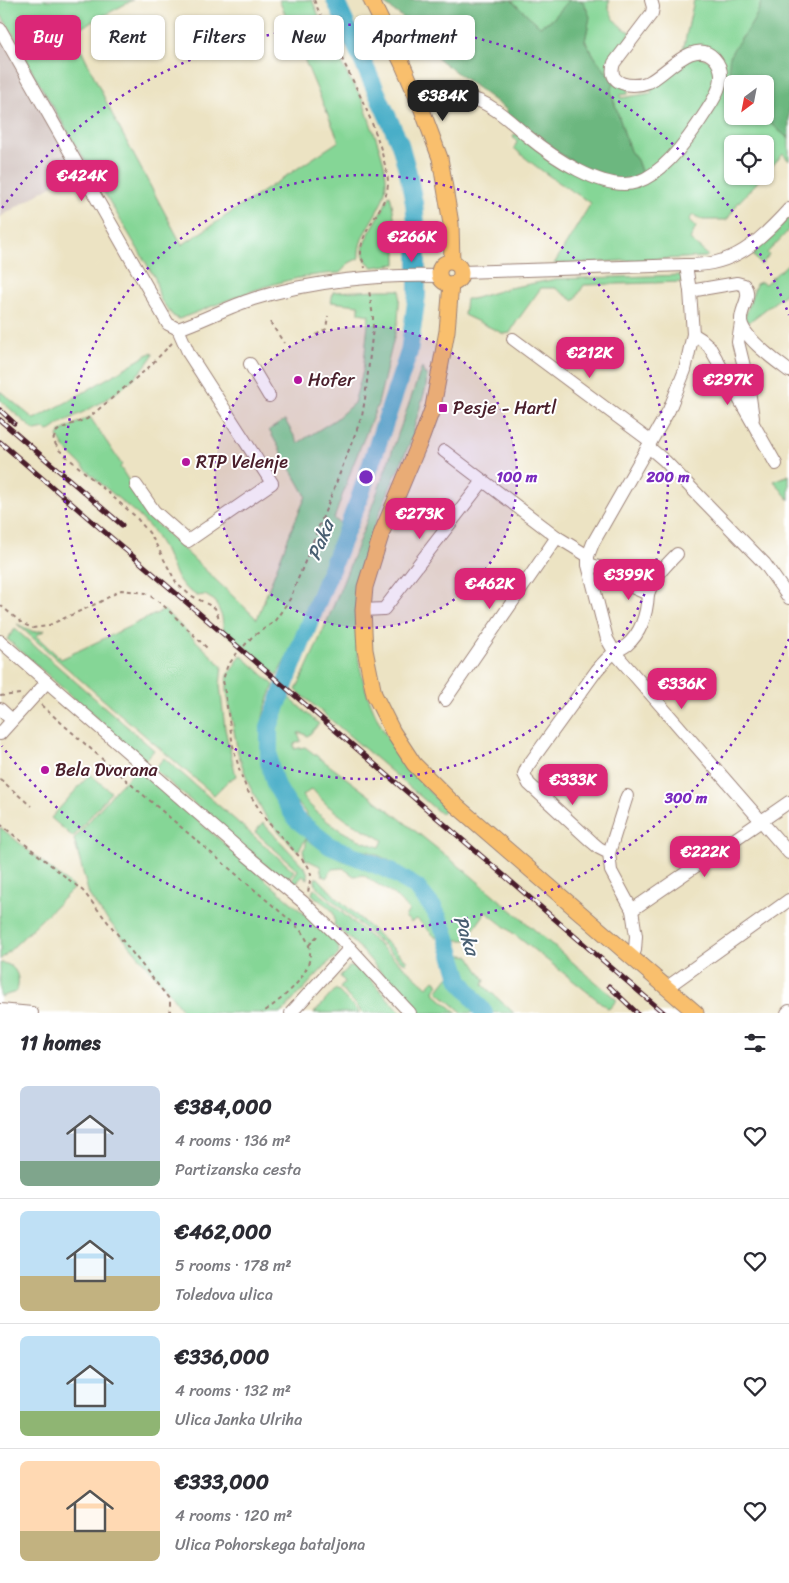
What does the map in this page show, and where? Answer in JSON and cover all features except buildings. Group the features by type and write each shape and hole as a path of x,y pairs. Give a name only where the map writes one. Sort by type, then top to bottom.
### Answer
{"main road":[{"path":"371,0 402,63 440,158 460,279 439,279"},
{"path":"457,267 448,262 442,265 440,269 439,279 447,331 433,407 382,532 365,588 363,610 365,650 374,694 393,732 414,764 451,801 696,1013"}],"street":[{"path":"421,107 435,102 464,97 478,100 556,158 588,174 616,184 636,183 645,179 667,162 694,131 717,93 721,81 719,65 713,57 700,52 688,54 648,82 631,85 621,83 612,76 614,63 652,13 652,0"},
{"path":"0,29 168,324 178,329 189,354 272,483 188,541 154,511 136,486"},
{"path":"457,267 701,266 726,260 745,250 768,232 789,209"},
{"path":"686,265 693,334 689,353 669,410 593,543 588,560 590,576 607,639 614,652 789,853"},
{"path":"178,329 253,299 304,287 367,278 439,279"},
{"path":"690,291 737,284 744,285 748,290 738,342 748,383 754,422"},
{"path":"741,323 748,336 771,358 789,371"},
{"path":"693,334 709,346 754,422 776,464"},
{"path":"513,340 648,444 765,564 789,598"},
{"path":"250,364 269,396"},
{"path":"444,451 588,560 623,583 648,594"},
{"path":"363,610 384,609 483,481"},
{"path":"445,700 557,537"},
{"path":"609,853 599,848 528,784 524,774 527,767 597,670 614,652 626,646 637,633 645,614 651,585 677,554"},
{"path":"0,641 238,848 303,902 350,948 410,1013"},
{"path":"0,734 47,682"},
{"path":"0,709 12,720"},
{"path":"627,796 609,853 611,871 632,910 636,936 635,950 632,958"},
{"path":"632,910 789,802"},
{"path":"666,988 789,900"},
{"path":"291,1013 350,948"},
{"path":"0,1010 32,1013"}],"path":[{"path":"314,0 357,89 371,122 387,172 388,187 384,202 364,236 361,248 364,263"},
{"path":"244,646 252,637 274,622 290,599 356,431 365,399 373,328 369,288"},
{"path":"316,335 326,329 328,316"},
{"path":"270,322 284,343"},
{"path":"178,329 171,345 148,368 87,419 57,431 54,440 58,450 135,516 151,535 177,584 190,595 215,608 220,621"},
{"path":"0,605 23,624 33,628 48,626 121,590 146,592 162,604 207,648"},
{"path":"237,653 227,667 223,680 233,746 240,772 247,790 266,820 308,866 312,874 308,892 310,896"},
{"path":"0,696 18,694 32,698 293,923 306,937 310,952 304,974 286,994 262,1013"},
{"path":"0,779 31,806"},
{"path":"0,824 83,891 170,1000 170,1013"},
{"path":"309,945 323,930"}],"shaded area":[{"path":"0,15 15,40 15,60 27,60 88,164 0,217"}],"green space":[{"path":"0,0 133,0 105,15 91,15 91,22 81,28 81,15 15,15 15,37 0,13"},
{"path":"279,0 312,0 319,15 285,15"},
{"path":"383,0 511,0 540,26 553,19 569,0 580,0 584,3 590,17 585,41 614,82 611,92 630,151 637,160 643,177 632,182 591,173 504,118 507,110 439,60 475,60 475,15 399,15 385,4"},
{"path":"511,0 569,0 553,19 540,26"},
{"path":"580,0 610,0 608,4 613,18 619,25 631,32 608,74 596,59 585,40 589,14"},
{"path":"694,0 762,0 757,15 748,31 740,39 729,66 732,75 724,75 724,125 773,125 789,139 789,161 783,154 774,164 774,135 724,135 724,185 755,185 738,203 727,220 703,220 693,215 689,220 696,227 690,240 708,255 706,257 554,264 591,203 523,156 514,148 517,142 513,137 515,134 643,183 713,104 717,57 682,55"},
{"path":"762,0 789,0 789,139 773,125 774,75 731,75 730,72 729,60 731,55 758,11"},
{"path":"81,49 114,118 182,245 339,141 305,60 340,60 362,99 379,147 386,178 381,204 362,239 359,258 349,263 340,273 298,278 277,283 179,319 173,316 160,299 155,278 27,60 81,60"},
{"path":"694,55 714,62 718,86 687,136 643,177 637,160 630,151 611,92 614,82 628,88 628,94 620,95 621,98 652,93 651,90 641,92 641,87"},
{"path":"389,195 395,221 396,264 373,267 367,261 363,248 368,234"},
{"path":"789,218 789,230 767,253 769,255 761,265 751,252"},
{"path":"789,263 789,287 784,295 749,322 746,321 745,317 756,284 761,282 765,284"},
{"path":"683,275 685,282 584,285 574,301 555,288 541,288 510,333 504,334 464,315 466,299 556,279"},
{"path":"400,290 398,321 378,404 353,465 334,519 343,525 292,648 277,675 244,646 224,632 222,617 215,601 205,595 197,596 184,587 176,576 165,551 152,530 66,450 58,437 61,431 90,417 122,465 120,467 145,506 143,511 257,619 306,496 269,430 285,420 298,443 336,419 354,403 363,371 369,315 359,313 359,305 331,302 333,292"},
{"path":"152,352 153,355 144,367 124,387 100,403 48,431 45,429 35,431 0,400 0,391 34,419 69,401"},
{"path":"422,367 424,374 427,374 426,387 414,433 369,542 360,581 356,618 358,653 365,687 378,719 396,750 418,780 446,808 441,814 296,690 348,571"},
{"path":"789,475 789,500 774,481"},
{"path":"164,610 222,666 220,685 225,729 236,776 214,795 17,624 34,632 45,630 36,636 61,659"},
{"path":"15,629 154,750 145,761 7,639"},
{"path":"241,655 274,685 266,705 262,725 263,757 271,787 285,813 308,835 306,838 316,846 340,859 391,875 410,889 425,906 443,938 435,937 417,919 411,922 405,917 409,910 393,894 363,875 354,876 343,868 332,869 326,878 322,875 320,866 305,859 303,850 306,846 306,839 298,851 267,819 249,785 238,753 227,692 228,675"},
{"path":"286,695 319,724 308,736 298,733 301,741 294,744 294,749 305,747 469,874 617,1000 609,1009 486,912 466,940 455,940 434,899 425,888 403,869 373,853 357,849 327,836 320,830 287,794 277,771 275,758 276,732","holes":["312,789 327,805 345,819 383,840 380,847 357,839 337,828 319,814 302,796"]},
{"path":"164,758 294,871 285,882 154,769"},
{"path":"138,768 334,940 339,949 338,955 328,963 281,1013 184,1013 166,988 101,912 89,895 74,839 115,791"},
{"path":"90,774 111,792 73,837 51,818"},
{"path":"263,823 306,869 308,879 303,876 296,883 292,879 298,870 255,832"},
{"path":"0,827 74,888 0,960"},
{"path":"315,878 318,878 336,897 407,961 406,963 401,961 315,885"},
{"path":"314,888 427,987 434,980 439,984 434,990 435,994 457,1013 419,1013 408,1004 359,947 334,925 334,914 312,894"},
{"path":"458,954 469,956 485,980 483,985 514,1013 493,1013 486,1007 471,986"},
{"path":"0,963 14,969 18,977 18,987 16,992 0,997"},
{"path":"349,967 359,967 401,1013 363,1013 340,988 345,982 340,976"},
{"path":"452,972 455,980 477,1013 463,1013 437,991"},
{"path":"336,989 360,1013 314,1013"}],"waterway":[{"name":"Paka","path":"335,0 400,144 414,203 417,233 417,295 409,352 359,499 269,727 269,762 275,784 296,819 330,846 391,871 417,888 434,909 445,932 460,980 484,1013"}],"railway":[{"path":"0,410 14,423"},
{"path":"0,420 122,525"},
{"path":"0,442 664,1013"},
{"path":"609,986 637,1013"}],"place":[{"name":"Hofer","path":"298,380"},
{"name":"Pesje - Hartl","path":"443,408"},
{"name":"RTP Velenje","path":"186,462"},
{"name":"Bela Dvorana","path":"45,770"}]}
